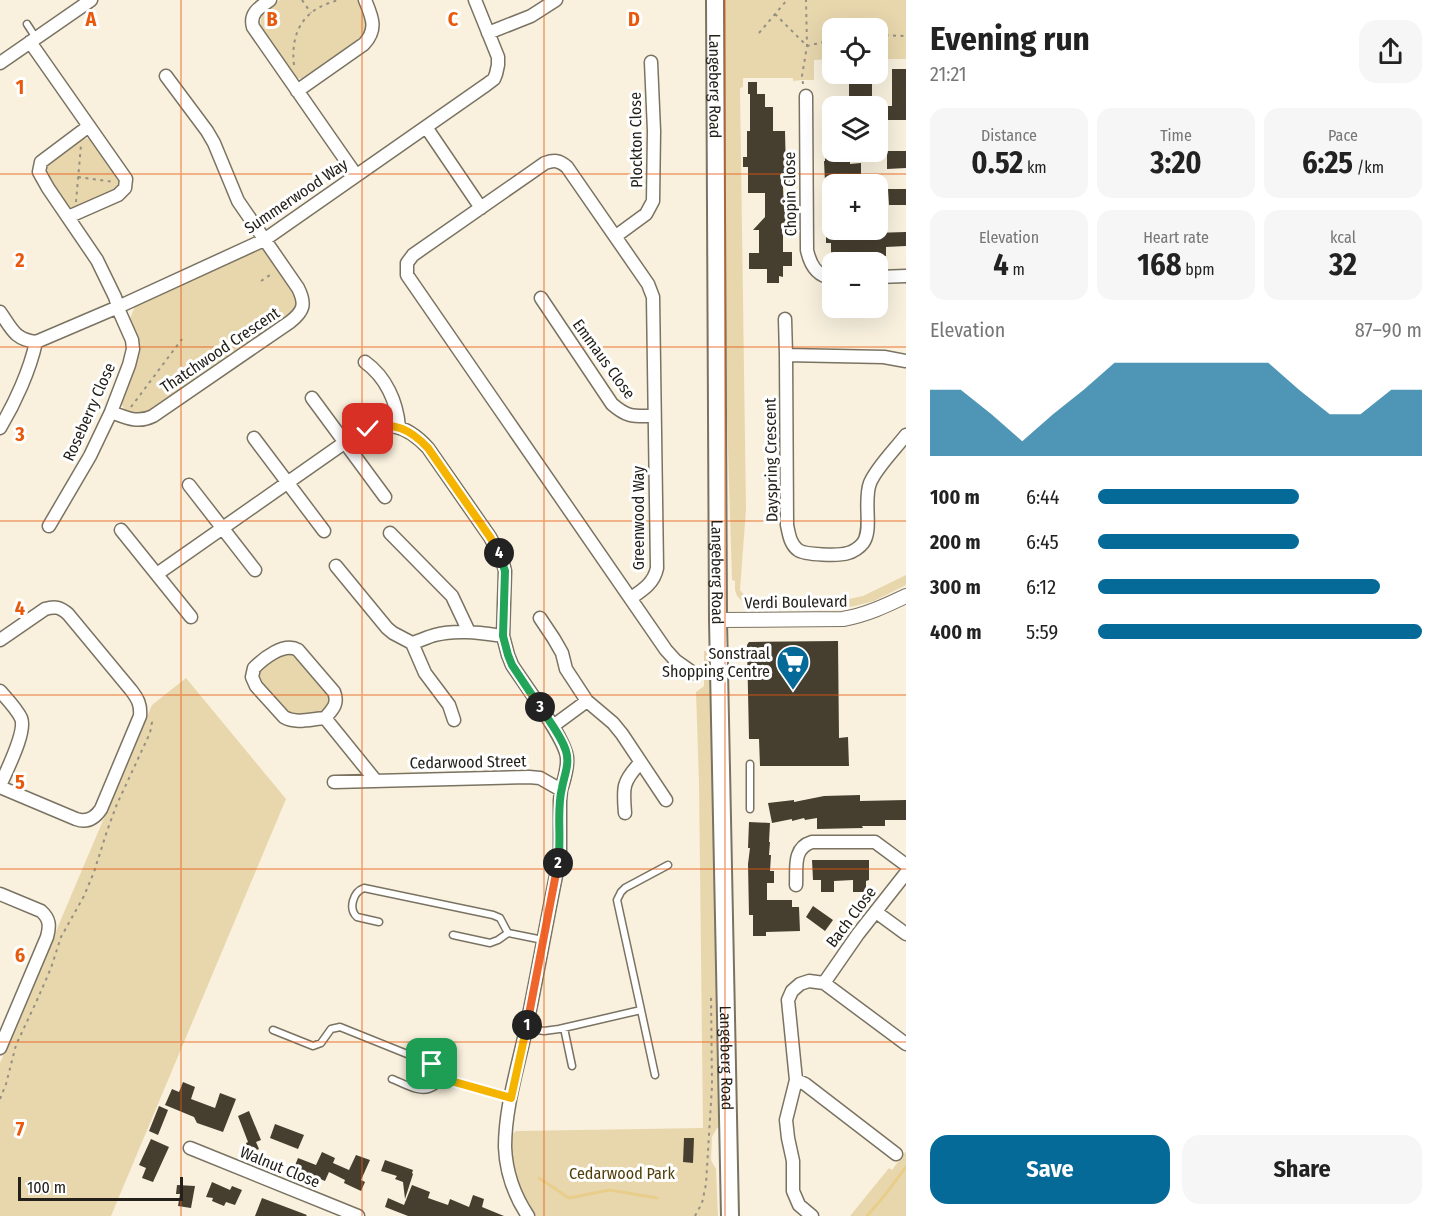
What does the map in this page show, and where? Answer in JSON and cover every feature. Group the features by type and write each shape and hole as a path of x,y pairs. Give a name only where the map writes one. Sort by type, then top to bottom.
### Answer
{"main road":[{"name":"Langeberg Road","path":"715,0 718,620 730,1216"}],"street":[{"path":"0,63 91,0"},
{"path":"270,0 254,12 251,22 253,27 300,89 356,176"},
{"path":"300,89 361,47 370,38 372,18 366,0"},
{"name":"Summerwood Way","path":"36,342 264,240 494,79 498,70 498,61 475,0"},
{"path":"488,33 531,16 556,0"},
{"path":"33,40 86,128 123,175 126,183 124,190 118,195 71,215"},
{"name":"Plockton Close","path":"616,236 646,214 653,201 654,131 651,62"},
{"name":"Thatchwood Crescent","path":"111,412 137,420 153,416 297,317 302,308 303,298 298,288 233,191 211,137 166,76"},
{"name":"Chopin Close","path":"806,96 807,250 809,261 816,271 822,274"},
{"path":"426,127 481,208"},
{"name":"Roseberry Close","path":"49,526 90,456 111,412 133,349 132,340 116,297 97,260 71,215 39,174 41,162 86,128"},
{"name":"Greenwood Way","path":"553,160 561,161 616,236 648,285 653,297 657,568 651,583 631,598 407,275 406,267 410,259 481,208 544,163 553,160"},
{"path":"888,277 906,276"},
{"name":"Emmaus Close","path":"541,298 612,404 630,416 654,416"},
{"path":"0,312 17,336 36,342 30,364 0,428"},
{"name":"Dayspring Crescent","path":"785,320 787,525 792,544 797,549 804,553 848,554 864,542 868,532 867,495 871,482 906,435"},
{"path":"786,355 884,357 906,361"},
{"path":"365,362 377,373 390,393 395,404 399,427"},
{"path":"312,398 385,497"},
{"path":"157,574 344,442 374,427 399,427 413,434 428,448 498,549 505,571 503,636 508,655 512,665 553,726 567,753 567,767 560,801 560,852 511,1098 506,1135 508,1170 516,1195 528,1216"},
{"path":"254,438 324,531"},
{"path":"189,485 255,570"},
{"path":"121,530 191,617"},
{"path":"390,533 452,596 469,632"},
{"path":"336,566 387,628 412,643 423,669 449,705 454,720"},
{"name":"Verdi Boulevard","path":"718,620 843,619 883,607 906,596"},
{"path":"631,598 666,650 676,661 693,673"},
{"path":"0,640 45,609 61,608 131,690 140,704 140,716 101,809 92,818 81,821 0,787 23,725 18,713 0,691"},
{"path":"540,618 562,653 566,669 587,701 613,723 622,734 666,800"},
{"path":"412,643 437,634 469,632 503,636"},
{"path":"285,647 298,650 336,697 333,709 324,718 295,721 284,717 256,686 252,677 254,668 285,647"},
{"path":"553,726 587,701"},
{"path":"324,718 376,781"},
{"path":"625,813 623,790 631,773 640,763"},
{"name":"Cedarwood Street","path":"334,782 528,777 540,778 561,790"},
{"path":"796,885 798,853 802,846 812,842 875,842 906,865"},
{"name":"Bach Close","path":"824,983 858,934 906,873"},
{"path":"0,894 41,911 49,922 50,928 0,1048"},
{"path":"876,912 906,934"},
{"path":"812,1216 799,1205 793,1191 793,1161 786,1120 796,1080 788,1010 789,995 796,986 804,982 824,983 906,1044"},
{"path":"796,1080 805,1084 896,1154"},
{"name":"Walnut Close","path":"190,1148 358,1216"}],"lane":[{"path":"27,24 33,40"},
{"path":"750,764 750,809"},
{"path":"656,1075 617,900 626,888 668,865"},
{"path":"379,922 354,915 352,910 357,891 364,888 497,916 508,933"},
{"path":"453,935 490,943 508,933 543,940"},
{"path":"526,1028 544,1031 564,1028 641,1010"},
{"path":"273,1030 313,1046 321,1043 331,1029 340,1027 432,1064 444,1079 511,1098"},
{"path":"564,1028 572,1066"},
{"path":"392,1079 426,1090 444,1079"}],"path":[{"path":"302,0 311,13"},
{"path":"300,89 293,45 299,27 311,13 328,3 340,0"},
{"path":"759,33 788,0"},
{"path":"806,96 802,75 807,46 807,0"},
{"path":"775,14 807,46"},
{"path":"888,36 906,36"},
{"path":"807,46 822,42"},
{"path":"71,215 86,128"},
{"path":"78,177 126,183"},
{"path":"261,281 283,266"},
{"path":"126,417 130,408 182,339"},
{"path":"0,1099 16,1045 43,988 61,937 84,896 117,804 150,733 152,722 150,717 140,712"},
{"path":"694,1216 702,1203 706,1184 711,1086 711,992"},
{"path":"708,1154 715,1154"}],"green space":[{"path":"280,0 360,0 368,19 366,35 304,79 296,78 260,29 262,12"},
{"path":"724,0 906,0 906,59 888,59 888,18 822,18 822,60 814,60 814,80 743,78 743,87 740,88 746,509 740,590 747,598 849,599 863,596 906,575 906,585 874,601 842,608 765,609 745,604 737,596 735,581 732,580 725,350"},
{"path":"81,138 91,139 120,178 120,188 75,208 68,207 45,177 45,164"},
{"path":"260,249 267,252 298,296 297,310 150,413 141,416 126,411 121,404 122,396 139,353 139,346 129,321 136,304"},
{"path":"291,650 333,698 323,713 292,717 259,681 257,674 261,668"},
{"name":"Cedarwood Park","path":"704,651 711,651 719,1128 712,1137 711,1160 716,1169 718,1216 535,1216 524,1197 514,1167 511,1135 516,1131 703,1128 696,692 704,686"},
{"path":"186,678 286,799 111,1216 0,1216 0,1063 152,705"},
{"path":"906,1151 906,1216 850,1216 889,1168 892,1170"}],"building":[{"path":"892,69 906,69 906,120 888,120 888,106 892,106"},
{"path":"748,82 757,82 757,94 765,94 765,107 773,107 773,131 785,131 786,174 790,174 790,187 783,187 784,209 795,209 795,232 783,232 783,252 792,252 792,266 783,266 783,277 779,276 779,283 767,283 767,269 749,269 749,253 759,253 759,230 753,230 765,217 765,193 748,193 748,167 743,167 743,157 747,157 747,131 750,131"},
{"path":"849,84 872,84 872,96 849,96"},
{"path":"888,151 906,151 906,168 887,169"},
{"path":"824,162 861,163 861,174 825,174"},
{"path":"888,189 906,189 906,205 889,205"},
{"path":"906,232 906,246 886,247 886,252 831,252 831,243 826,243 826,240 888,240 888,233"},
{"name":"Sonstraal Shopping Centre","path":"838,641 839,738 848,737 849,766 760,766 759,739 749,739 747,645 749,642"},
{"path":"860,795 860,801 906,800 906,820 885,820 885,826 817,829 817,818 772,823 768,803 794,800 794,802 824,796"},
{"path":"749,822 770,823 770,871 774,871 774,883 767,883 767,900 792,900 792,907 799,907 800,931 766,932 766,936 753,936 753,915 749,915"},
{"path":"812,860 869,860 869,880 866,881 866,892 853,892 853,880 834,881 834,892 821,892 821,880 813,880"},
{"path":"813,906 833,920 825,931 806,917"},
{"path":"183,1082 195,1087 191,1099 215,1108 220,1093 236,1099 223,1132 197,1123 194,1117 165,1105 172,1089 179,1092"},
{"path":"159,1106 168,1110 158,1135 149,1131"},
{"path":"249,1111 261,1140 256,1142 259,1149 249,1153 246,1143 248,1142 238,1116"},
{"path":"275,1124 304,1135 298,1149 270,1138"},
{"path":"684,1138 694,1138 693,1163 683,1162"},
{"path":"151,1139 169,1147 153,1182 142,1178 146,1168 139,1165"},
{"path":"322,1152 335,1158 333,1163 349,1170 356,1155 370,1160 361,1180 365,1182 361,1191 344,1183 345,1180 329,1172 325,1181 294,1168 298,1158 316,1165"},
{"path":"385,1160 413,1170 405,1199 403,1182 395,1179 397,1176 381,1171"},
{"path":"212,1182 230,1190 232,1186 242,1190 235,1205 226,1202 224,1206 212,1201 213,1198 206,1197"},
{"path":"177,1185 195,1186 191,1208 178,1206 180,1194 176,1194"},
{"path":"412,1185 430,1192 428,1198 448,1205 450,1199 469,1207 473,1195 484,1199 482,1207 504,1216 408,1216 385,1207 388,1198 404,1205"},
{"path":"262,1198 307,1215 255,1216"}],"waterway":[{"path":"867,1216 906,1167"},
{"path":"539,1178 569,1198 610,1190 657,1198"}],"place":[{"name":"Sonstraal Shopping Centre","path":"793,691"}],"route":[{"path":"368,429 381,426 399,427 420,440 428,448 498,549 505,571 503,636 508,655 512,665 553,726 567,753 567,767 560,801 561,840 557,871 511,1098 444,1079 437,1067 432,1064"}]}
